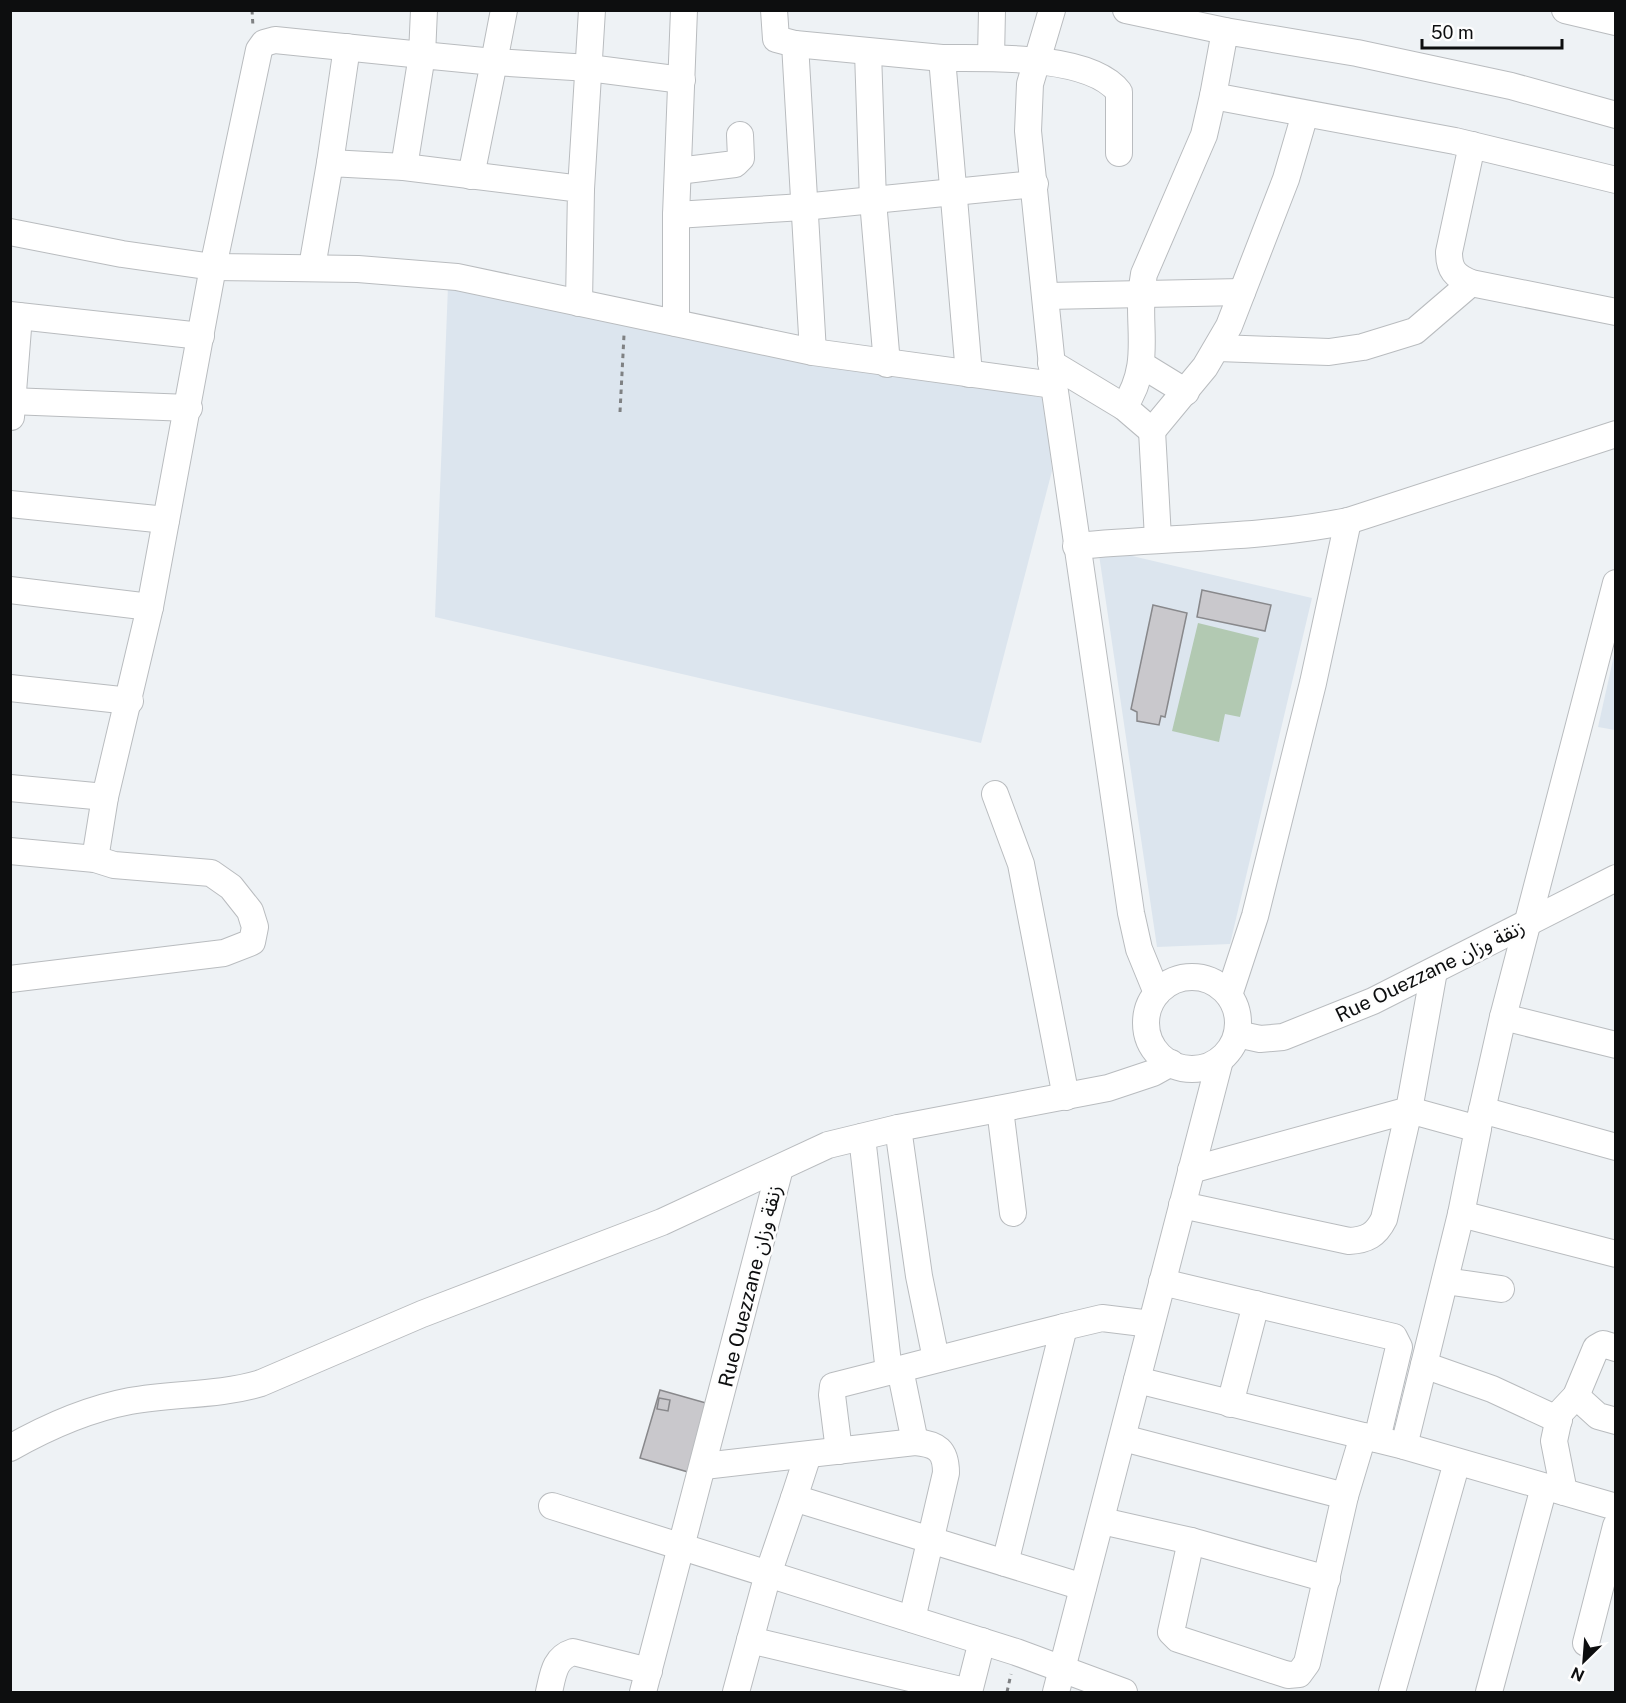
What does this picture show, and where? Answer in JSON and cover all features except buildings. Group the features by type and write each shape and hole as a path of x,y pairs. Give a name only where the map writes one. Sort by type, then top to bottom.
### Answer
{"street":[{"path":"404,167 422,55 424,10"},
{"path":"471,176 504,10"},
{"path":"579,303 581,189 592,10"},
{"path":"675,323 676,215 684,10"},
{"path":"774,10 776,39 795,44 942,58 1035,60 1094,74 1113,84 1119,92 1121,108 1119,153"},
{"path":"991,58 992,10"},
{"path":"1052,10 1035,60 1027,107 1053,374 1076,546 1131,914 1139,949 1157,993"},
{"path":"1126,10 1225,31 1357,53 1511,86 1616,115"},
{"path":"1565,10 1591,13 1616,22"},
{"path":"1124,407 1135,387 1142,365 1141,292 1156,243 1204,135 1225,31"},
{"path":"95,859 105,797 130,701 150,607 189,408 213,267 261,46 268,41 275,40 494,62 589,68 682,80"},
{"path":"795,44 813,352"},
{"path":"312,267 347,47"},
{"path":"868,52 873,201 887,364"},
{"path":"942,58 969,374"},
{"path":"1213,96 1472,145 1616,180"},
{"path":"1158,538 1152,431 1186,392 1218,348 1286,179 1305,114"},
{"path":"678,171 735,164 741,158 740,135"},
{"path":"1472,145 1449,252 1449,266 1454,273 1472,283 1616,312"},
{"path":"330,163 404,167 581,189"},
{"path":"676,215 873,201 1035,184"},
{"path":"10,232 122,254 213,267 312,267 420,272 457,277 813,352 969,374 1053,374 1124,407 1152,431"},
{"path":"1218,348 1329,352 1363,347 1415,331 1472,283"},
{"path":"1047,296 1141,292 1242,292"},
{"path":"189,408 11,407 15,315 201,336"},
{"path":"1142,365 1186,392"},
{"path":"1076,546 1158,538 1237,535 1312,528 1348,521 1616,434"},
{"path":"10,504 166,520"},
{"path":"1229,994 1247,946 1263,883 1313,683 1348,521"},
{"path":"1404,1446 1461,1214 1503,1017 1616,583"},
{"path":"10,590 150,607"},
{"path":"10,688 130,701"},
{"path":"10,788 105,797"},
{"path":"995,794 1021,864 1066,1097"},
{"path":"10,851 95,859 114,865 212,873 231,887 250,911 255,927 252,942 224,953 10,979"},
{"name":"Rue Ouezzane زنقة وزان","path":"1237,1034 1260,1039 1282,1037 1373,1001 1616,878"},
{"path":"1182,1205 1349,1241 1369,1237 1380,1227 1387,1208 1409,1110 1434,971"},
{"path":"1193,976 1213,981 1229,994 1238,1013 1237,1034 1227,1053 1220,1060 1201,1068 1180,1067 1162,1058 1150,1041 1146,1021 1151,1001 1157,993 1173,980 1193,976"},
{"path":"1503,1017 1616,1045"},
{"path":"1056,1692 1220,1060"},
{"name":"Rue Ouezzane زنقة وزان","path":"646,1682 780,1168 828,1145 898,1128 1066,1097 1134,1081 1171,1063"},
{"path":"1000,1109 1013,1213"},
{"path":"1191,1170 1409,1110 1480,1120 1616,1147"},
{"path":"898,1128 918,1276 936,1359"},
{"path":"862,1137 894,1370 915,1442"},
{"path":"10,1448 98,1408 132,1401 236,1391 261,1383 422,1314 641,1231 780,1168"},
{"path":"1461,1214 1616,1254"},
{"path":"1445,1281 1501,1289"},
{"path":"1162,1282 1394,1337 1399,1347 1370,1437 1346,1496 1307,1663 1299,1674 1288,1675 1178,1639 1171,1632 1191,1541"},
{"path":"1230,1404 1256,1304"},
{"path":"839,1451 832,1395 833,1386 1102,1318 1151,1324"},
{"path":"1005,1563 1064,1327"},
{"path":"1488,1692 1554,1489 1554,1441 1560,1413 1576,1396 1596,1348 1603,1344 1616,1348"},
{"path":"1424,1365 1492,1389 1559,1420"},
{"path":"1137,1380 1404,1446 1616,1507"},
{"path":"1576,1396 1598,1416 1616,1421"},
{"path":"1123,1438 1346,1496"},
{"path":"704,1466 915,1442 932,1444 940,1449 946,1458 946,1473 912,1619"},
{"path":"736,1692 768,1574 808,1455"},
{"path":"1392,1692 1457,1462"},
{"path":"794,1498 1083,1587"},
{"path":"552,1506 982,1641 1124,1692"},
{"path":"1102,1521 1191,1541 1327,1579"},
{"path":"1586,1643 1616,1526"},
{"path":"750,1640 969,1692 982,1641"},
{"path":"549,1692 555,1666 566,1654 573,1652 646,1682"}],"path":[{"path":"620,412 625,313"}],"shaded area":[{"path":"448,286 1045,398 1052,471 981,743 435,617"},
{"path":"1098,548 1312,598 1230,944 1157,947"},
{"path":"1615,651 1616,730 1598,727"}],"green space":[{"path":"1198,623 1259,638 1240,717 1225,714 1219,742 1172,731"}]}
